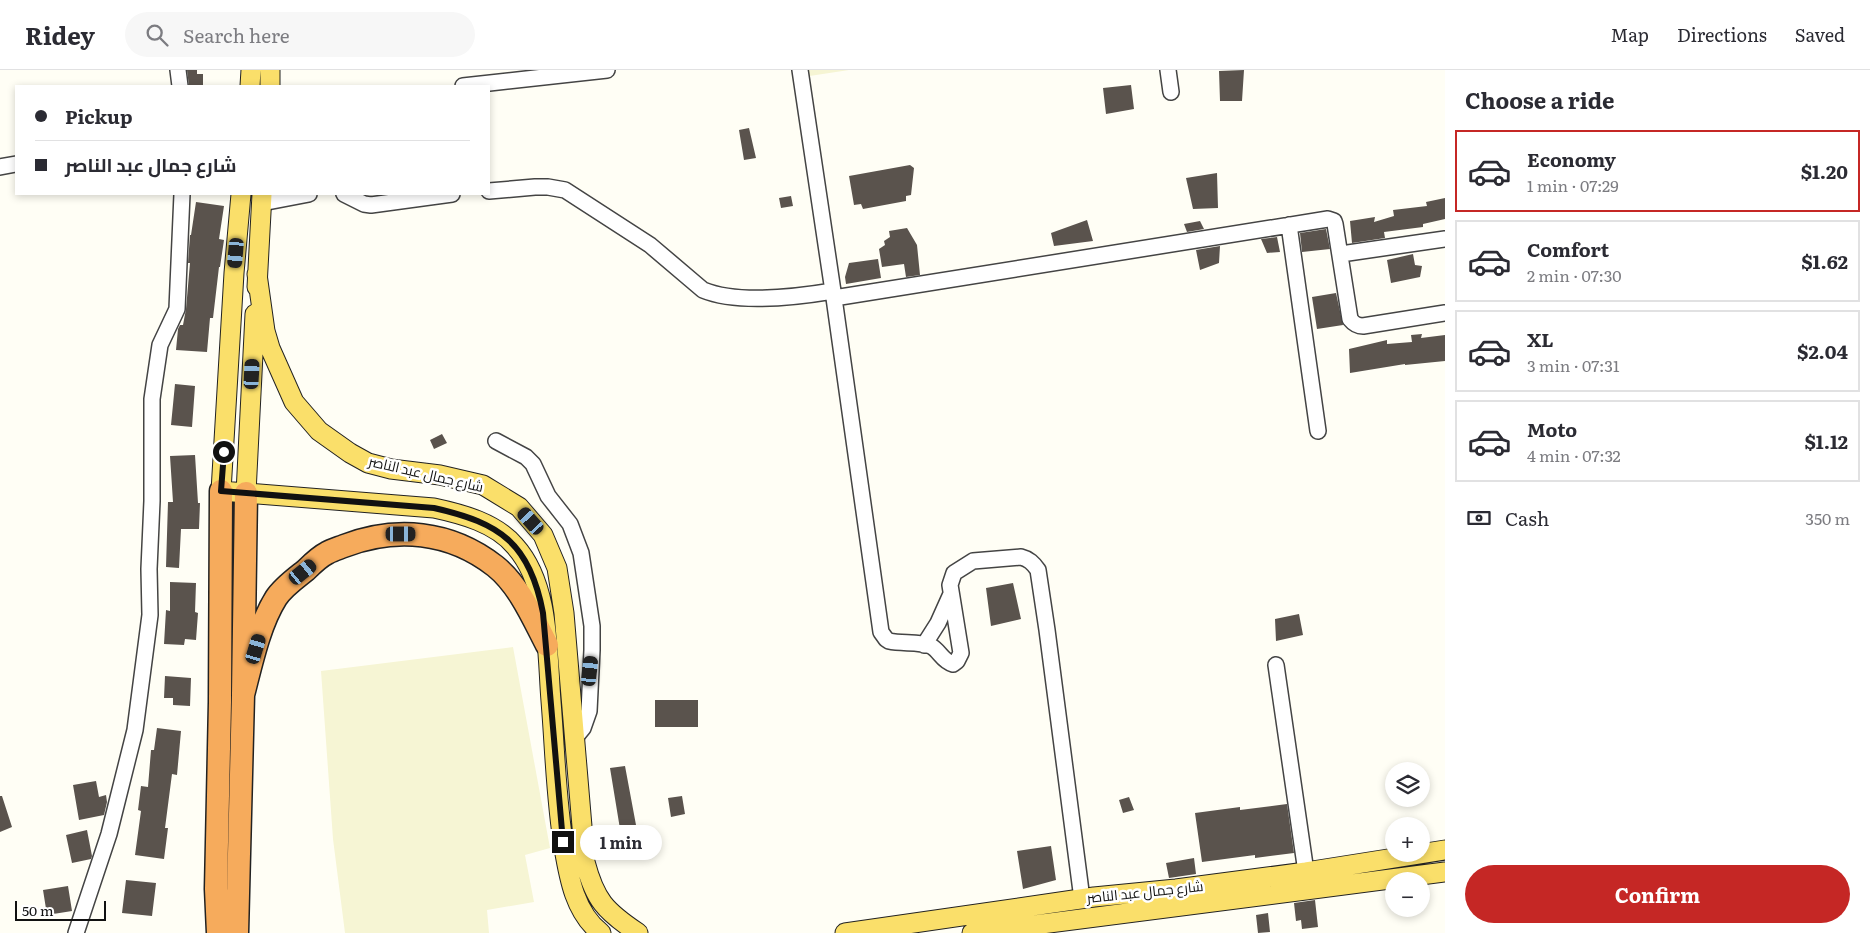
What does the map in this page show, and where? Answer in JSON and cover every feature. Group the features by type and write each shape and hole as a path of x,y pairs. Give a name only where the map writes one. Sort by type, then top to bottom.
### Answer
{"highway":[{"path":"218,933 216,889 220,702 221,491"},
{"path":"237,933 246,493"},
{"path":"243,695 266,616 276,597 326,553 364,539 388,534 414,534 437,537 479,555 496,567 512,584 527,607 547,645"},
{"path":"238,887 251,933"},
{"path":"207,933 216,889"}],"main road":[{"path":"250,85 251,70"},
{"path":"270,70 270,85"},
{"path":"241,195 234,273 221,491 434,508 458,513 477,520 514,544 535,579 539,594 547,645 560,823 566,862 574,894 583,913 601,933"},
{"path":"246,493 262,198"},
{"name":"شارع جمال عبد الناصر","path":"257,274 265,331 270,348 294,402 319,431 350,453 368,462 391,469 440,475 483,485 518,507 543,535 557,568 564,614 585,862 590,883 602,905 617,919 638,933"},
{"name":"شارع جمال عبد الناصر","path":"845,933 1082,899 1306,872 1445,850"},
{"name":"شارع جمال عبد الناصر","path":"972,933 1445,872"}],"street":[{"path":"178,70 180,85"},
{"path":"472,85 607,70"},
{"path":"800,70 834,295 881,632 890,641 932,647 943,659 953,664 959,657 960,649 951,594 950,581 954,573 973,561 1021,557 1031,562 1038,570 1082,899"},
{"path":"1168,70 1171,92"},
{"path":"0,168 15,164"},
{"path":"490,190 548,187 565,190 650,246 703,290 711,294 750,298 795,298 834,295 1332,220 1335,224 1341,254 1350,319 1358,326 1445,313"},
{"path":"76,933 109,834 135,730 150,615 152,399 160,345 177,309 182,195"},
{"path":"262,198 297,195"},
{"path":"346,195 364,204 371,205 445,195"},
{"path":"1289,226 1318,431"},
{"path":"1341,254 1445,240"},
{"path":"496,441 526,457 533,464 548,496 570,524 581,553 592,626 592,650 589,711 586,722 574,739"},
{"path":"924,645 938,623 951,594"},
{"path":"1276,665 1306,872"}],"green space":[{"path":"802,70 849,70 803,77"},
{"path":"513,647 550,848 525,855 534,902 487,910 489,933 345,933 333,839 321,671"}],"building":[{"path":"187,70 197,70 197,74 203,74 203,85 189,85"},
{"path":"1244,70 1242,101 1220,101 1219,71"},
{"path":"1131,85 1134,109 1106,114 1103,88"},
{"path":"749,128 756,158 744,160 739,130"},
{"path":"910,165 914,168 911,195 906,196 906,201 863,209 861,204 854,205 849,176"},
{"path":"1217,173 1218,208 1193,209 1186,178"},
{"path":"791,196 793,206 781,208 779,198"},
{"path":"1445,198 1445,219 1423,224 1423,227 1384,232 1385,238 1352,243 1350,221 1375,217 1374,222 1394,216 1393,210 1427,206 1426,202"},
{"path":"196,202 224,206 219,239 224,240 213,318 210,318 207,352 176,350 178,329 180,325 183,325 186,309 190,263 188,263 190,235"},
{"path":"1087,220 1093,241 1054,246 1051,233"},
{"path":"1200,221 1204,229 1187,232 1184,224"},
{"path":"907,228 917,245 920,275 906,277 904,264 882,267 879,249 885,245 884,241 890,237 889,231"},
{"path":"1326,229 1330,249 1302,252 1300,233"},
{"path":"1277,237 1280,252 1267,253 1261,239"},
{"path":"1220,246 1219,263 1200,270 1196,250"},
{"path":"1413,254 1415,265 1422,266 1420,277 1391,283 1387,260"},
{"path":"878,259 881,278 846,284 845,277 849,263"},
{"path":"1336,293 1343,325 1317,329 1312,297"},
{"path":"1422,334 1421,338 1445,335 1445,361 1405,364 1350,373 1349,349 1387,340 1387,344 1412,342 1411,335"},
{"path":"175,384 195,386 192,427 171,425"},
{"path":"442,434 447,443 434,449 430,440"},
{"path":"195,455 198,503 200,503 199,529 181,529 179,568 166,567 168,502 173,502 170,456"},
{"path":"170,582 196,583 195,612 198,613 196,640 185,639 184,645 164,644 166,610 170,611"},
{"path":"1013,583 1021,619 991,626 986,588"},
{"path":"1299,614 1303,635 1276,641 1275,619"},
{"path":"165,676 191,678 190,706 173,705 173,698 164,698"},
{"path":"655,700 698,700 698,727 655,727"},
{"path":"157,728 181,731 177,775 172,774 165,828 168,828 164,859 135,855 141,811 138,810 141,786 148,787 151,750 154,750"},
{"path":"625,766 636,825 620,829 610,768"},
{"path":"96,781 99,797 106,795 107,802 104,815 79,820 73,785"},
{"path":"0,796 2,796 12,827 0,832"},
{"path":"682,796 685,814 671,817 668,798"},
{"path":"1129,797 1134,810 1123,813 1119,800"},
{"path":"1287,804 1294,853 1255,858 1255,855 1202,862 1195,813 1240,807 1240,810"},
{"path":"87,830 91,859 72,863 66,835"},
{"path":"1051,846 1056,880 1023,889 1017,851"},
{"path":"1194,858 1196,874 1169,878 1166,863"},
{"path":"126,880 156,883 152,916 122,913"},
{"path":"68,886 72,911 47,915 43,890"},
{"path":"1315,900 1318,927 1302,929 1301,920 1296,921 1294,903"},
{"path":"1268,913 1270,932 1258,933 1256,915"}],"route":[{"path":"224,452 221,491 434,508 458,513 477,520 514,544 535,579 543,613 563,842"}]}
